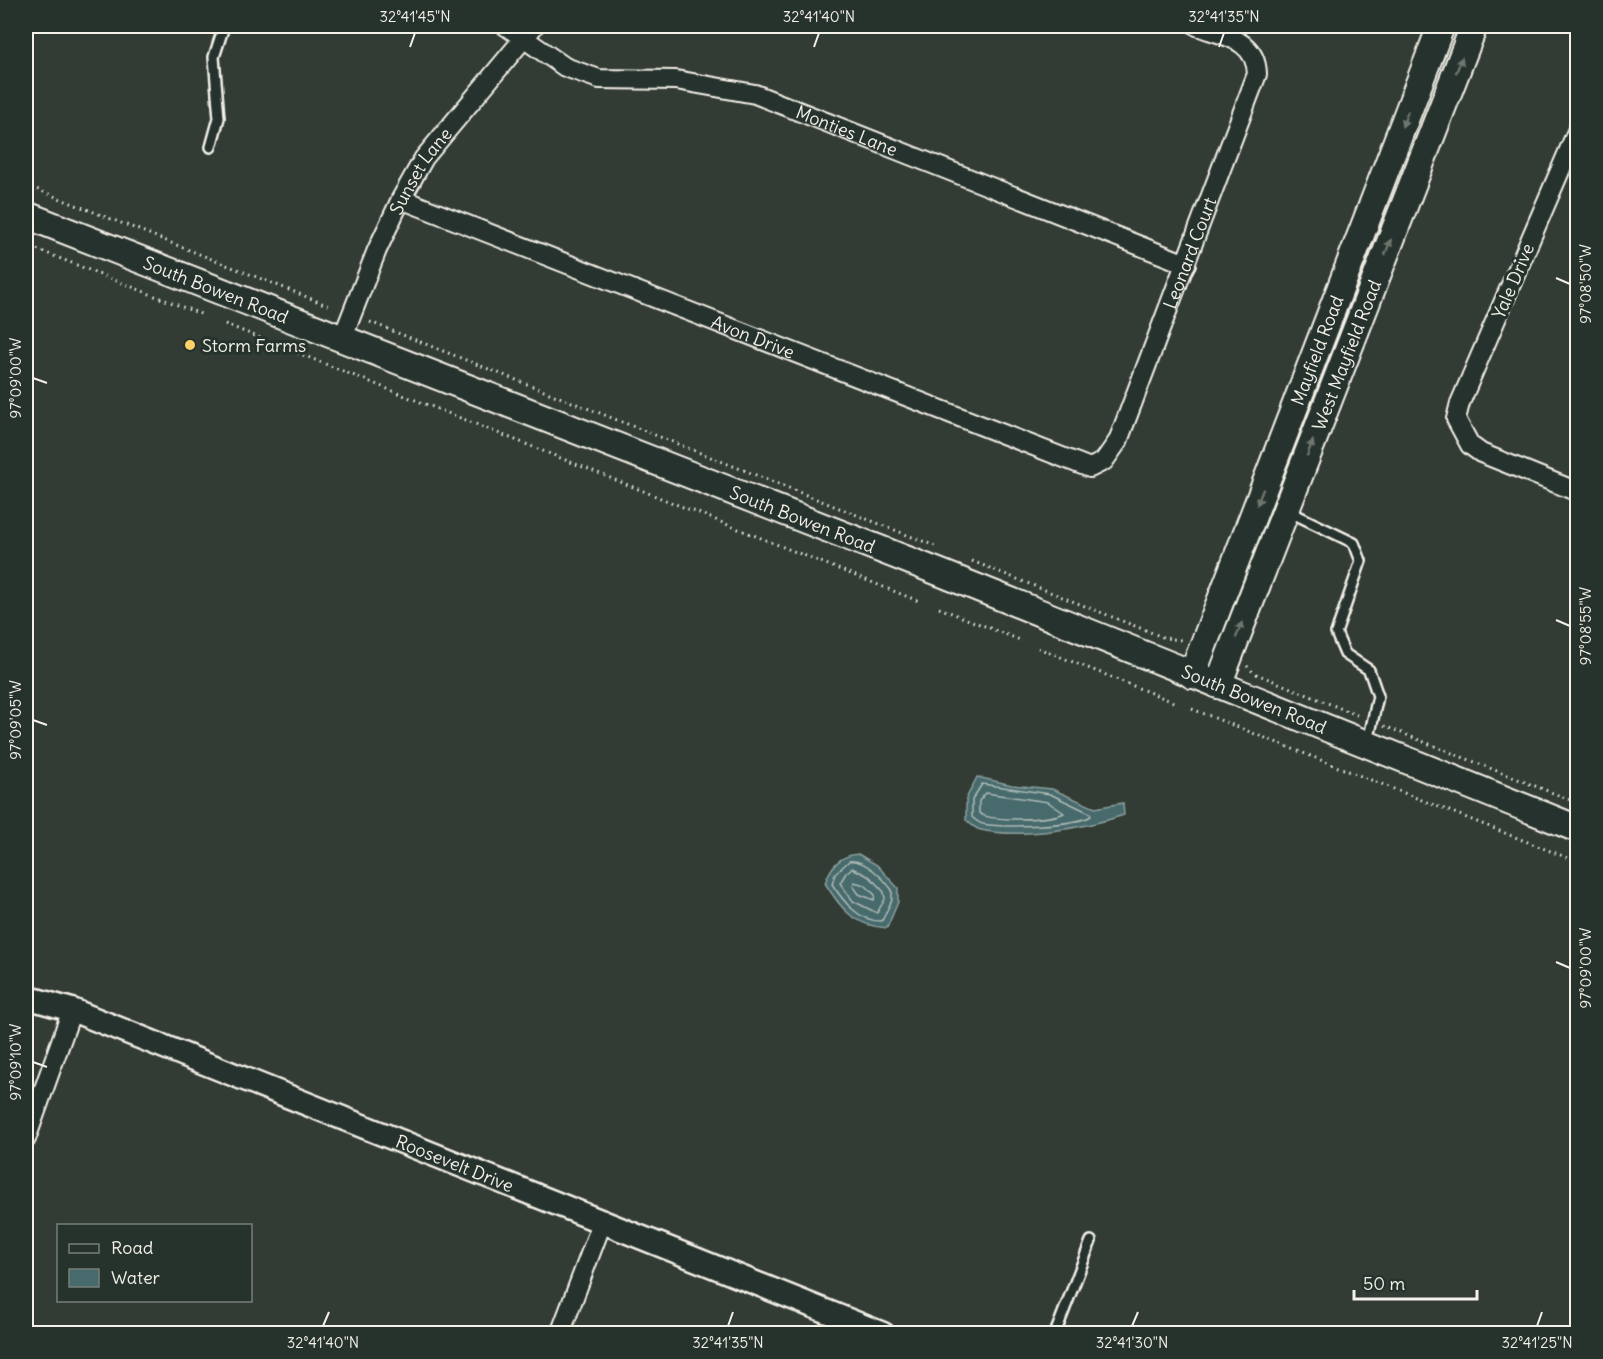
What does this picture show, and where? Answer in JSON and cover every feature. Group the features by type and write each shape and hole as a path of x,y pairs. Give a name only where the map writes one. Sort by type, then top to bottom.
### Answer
{"main road":[{"name":"Mayfield Road","path":"1192,675 1441,26"},
{"name":"West Mayfield Road","path":"1218,685 1474,26"},
{"name":"South Bowen Road","path":"26,215 1192,675 1375,735 1578,829"}],"street":[{"name":"Monties Lane","path":"506,26 528,32 565,67 599,79 676,80 755,94 1186,264"},
{"name":"Leonard Court","path":"1104,461 1118,441 1257,74 1256,61 1244,44 1197,26"},
{"name":"Sunset Lane","path":"342,339 377,250 401,199 424,158 528,32"},
{"name":"Yale Drive","path":"1578,129 1460,404 1456,419 1462,434 1470,445 1481,453 1578,492"},
{"name":"Avon Drive","path":"401,199 1079,466 1090,468 1104,461"},
{"name":"Roosevelt Drive","path":"26,997 72,1010 603,1220 883,1334"},
{"path":"26,1139 72,1010"},
{"path":"560,1334 603,1220"}],"lane":[{"path":"211,147 219,118 214,57 224,26"},
{"path":"1286,510 1354,543 1361,561 1336,633 1344,654 1369,670 1378,696 1375,735"},
{"path":"1055,1334 1090,1241"}],"path":[{"path":"26,185 332,307"},
{"path":"26,245 203,315"},
{"path":"370,322 944,550"},
{"path":"225,324 921,602"},
{"path":"966,559 1165,638 1181,640"},
{"path":"939,608 1020,640"},
{"path":"1038,648 1176,703"},
{"path":"1247,668 1357,715"},
{"path":"1192,709 1578,862"},
{"path":"1375,735 1578,803"}],"water":[{"path":"977,777 1012,785 1052,789 1095,808 1123,803 1124,815 1072,828 1034,833 981,830 966,820 966,799"},
{"path":"858,854 877,865 898,888 898,902 887,928 876,927 857,920 843,908 825,883 837,863 846,857"}],"place":[{"name":"Storm Farms","path":"190,345"}]}
